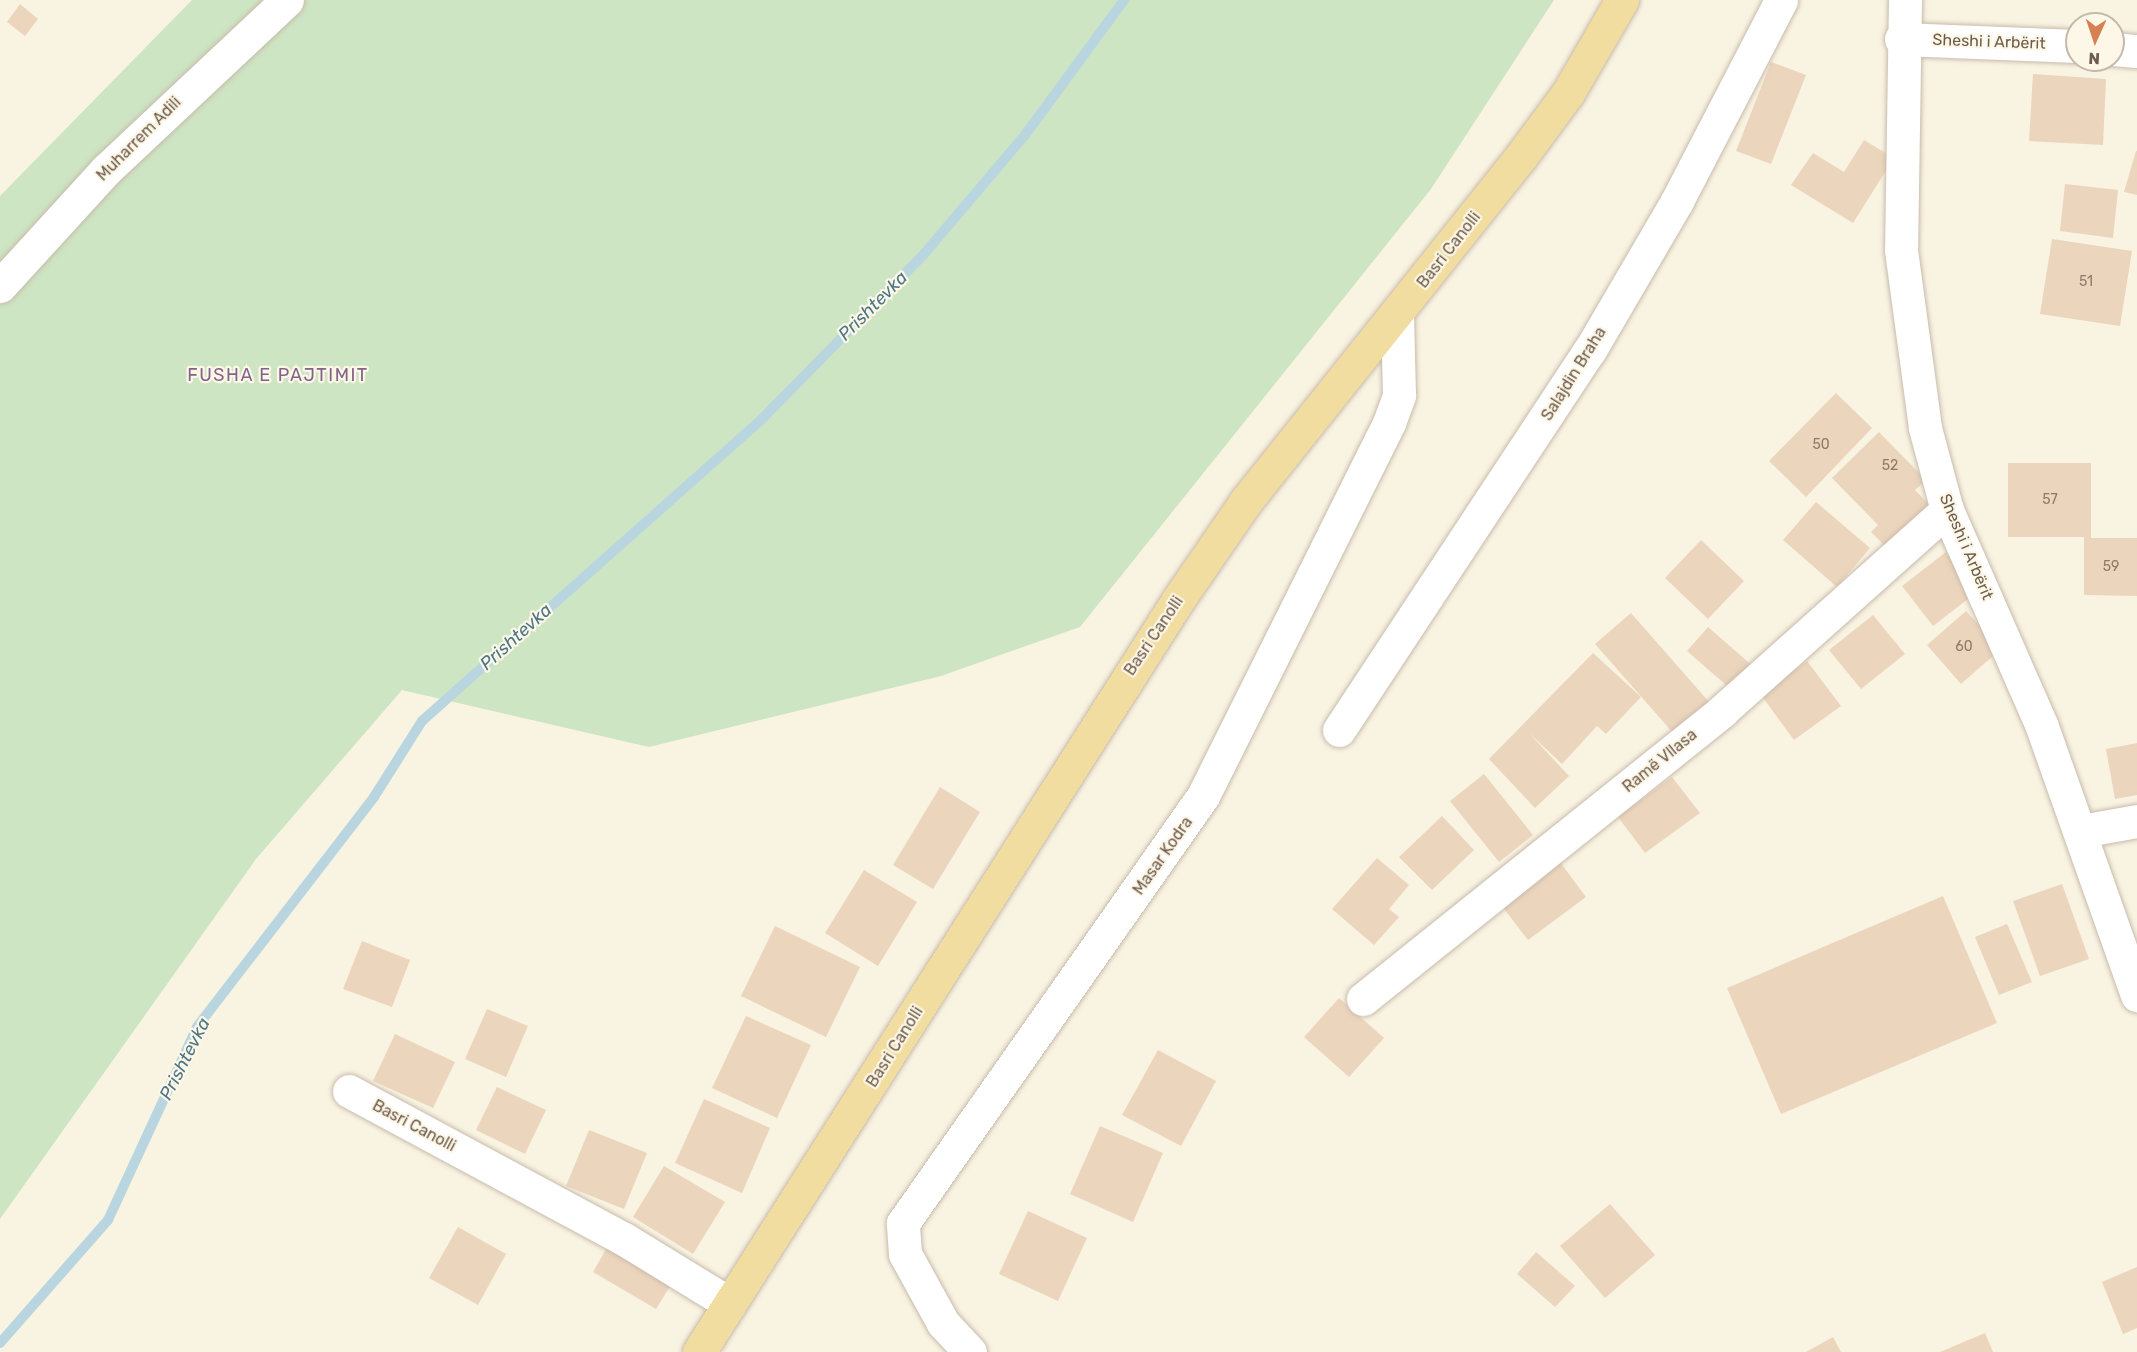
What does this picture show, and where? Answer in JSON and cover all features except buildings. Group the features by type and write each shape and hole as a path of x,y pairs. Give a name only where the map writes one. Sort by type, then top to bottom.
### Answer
{"main road":[{"name":"Basri Canolli","path":"699,1352 1178,600 1246,501 1397,315 1568,93 1622,0"}],"street":[{"name":"Muharrem Adili","path":"0,286 106,170 287,0"},
{"name":"Salajdin Braha","path":"1339,730 1590,350 1677,201 1781,0"},
{"name":"Sheshi i Arbërit","path":"1905,0 1901,39 1901,250 1925,428 1947,510 2041,724 2081,831 2137,995"},
{"name":"Sheshi i Arbërit","path":"1901,39 2065,46"},
{"name":"Masar Kodra","path":"970,1352 943,1323 905,1254 903,1222 1203,796 1389,423 1399,395 1397,315"},
{"name":"Ramë Vllasa","path":"1363,999 1722,711 1947,510"},
{"path":"2081,831 2137,822"},
{"name":"Basri Canolli","path":"348,1091 624,1239 730,1304"}],"green space":[{"path":"192,0 1554,0 1431,189 1080,627 941,676 649,747 402,690 256,859 0,1219 0,196"}],"waterway":[{"name":"Prishtevka","path":"0,1343 108,1220 197,1027 374,797 422,721 761,420 924,254 1025,135 1124,0"}],"district":[{"name":"FUSHA E PAJTIMIT","path":"278,375"}]}
